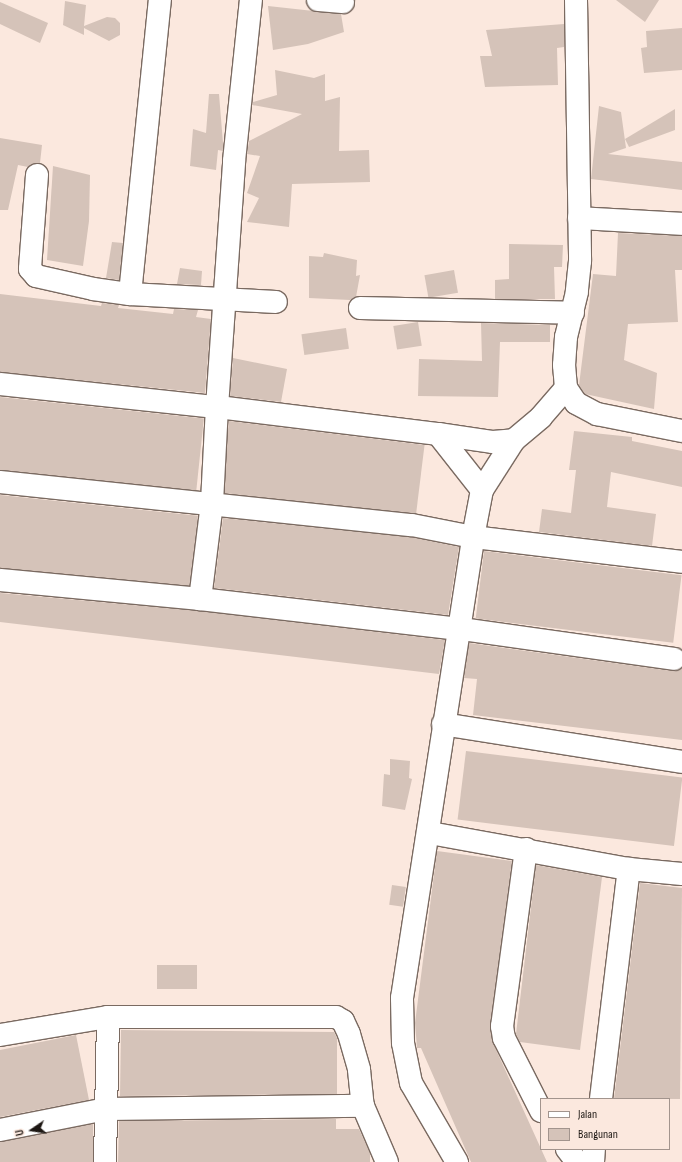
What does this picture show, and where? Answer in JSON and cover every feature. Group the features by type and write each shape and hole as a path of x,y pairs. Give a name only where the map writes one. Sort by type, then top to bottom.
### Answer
{"street":[{"path":"130,294 160,0"},
{"path":"200,599 212,503 224,300 251,0"},
{"path":"318,0 343,2"},
{"path":"576,0 580,261 573,313 566,337 564,365 566,388 576,403 597,414 682,431"},
{"path":"36,174 30,260 32,273 50,282 130,294 276,302"},
{"path":"579,218 682,224"},
{"path":"360,308 573,313"},
{"path":"0,384 217,407 493,442 514,440"},
{"path":"457,1162 412,1083 403,1042 402,998 430,833 443,724 461,629 473,537 482,490 514,440 541,417 566,388"},
{"path":"438,434 482,490"},
{"path":"0,482 412,525 473,537 682,562"},
{"path":"0,580 200,599 461,629 674,659"},
{"path":"443,724 682,762"},
{"path":"430,833 526,849 629,869 682,874"},
{"path":"526,849 502,1026 504,1038 540,1109"},
{"path":"600,1098 629,869"},
{"path":"0,1035 108,1017 336,1017 344,1021 350,1034 359,1070 363,1106 387,1162"},
{"path":"105,1162 108,1017"},
{"path":"0,1130 106,1109 363,1106"},
{"path":"568,1150 577,1162"},
{"path":"593,1162 594,1150"}],"building":[{"path":"616,0 659,0 645,22"},
{"path":"65,1 86,5 84,26 107,17 115,18 120,23 120,35 109,41 84,28 84,35 63,25"},
{"path":"0,2 48,23 40,43 0,24"},
{"path":"268,6 341,14 344,32 308,44 273,50"},
{"path":"564,24 564,47 557,48 558,85 485,87 480,56 492,56 486,30"},
{"path":"682,28 682,70 644,73 641,48 647,47 646,31"},
{"path":"275,70 314,78 325,74 325,101 340,97 339,151 369,150 370,182 292,184 289,227 247,222 259,198 247,193 260,156 247,154 249,141 302,114 252,105 253,102 277,95"},
{"path":"209,94 219,94 223,151 218,150 216,170 190,166 193,129 206,133"},
{"path":"599,106 621,112 626,148 608,154 682,162 682,190 591,179"},
{"path":"675,109 675,130 629,147 625,139"},
{"path":"0,138 42,145 40,163 28,167 18,165 8,210 0,210"},
{"path":"53,166 90,175 89,221 83,266 47,260"},
{"path":"618,233 682,236 682,270 675,270 678,322 628,324 624,360 657,373 654,409 585,394 579,385 593,274 616,276"},
{"path":"112,242 123,243 119,280 106,278"},
{"path":"509,244 563,245 562,267 554,267 555,299 495,299 495,280 509,279"},
{"path":"324,253 357,260 356,276 360,275 356,297 350,300 309,298 309,256 323,257"},
{"path":"180,268 202,271 201,285 177,284"},
{"path":"454,270 458,293 428,298 424,275"},
{"path":"0,294 101,306 102,303 119,305 118,308 173,314 174,309 198,310 196,317 211,319 205,393 0,372"},
{"path":"418,322 422,346 397,350 393,326"},
{"path":"481,323 550,325 550,342 500,342 498,397 418,396 419,359 482,361"},
{"path":"346,328 349,349 304,355 301,334"},
{"path":"233,358 287,369 281,402 230,396"},
{"path":"0,397 204,418 196,491 0,470"},
{"path":"229,421 425,445 416,516 220,492"},
{"path":"574,431 632,437 632,441 682,451 682,487 611,472 607,507 656,514 652,546 539,532 542,509 571,513 576,470 569,470"},
{"path":"0,495 198,516 190,588 0,568"},
{"path":"223,518 410,537 459,547 448,615 214,588"},
{"path":"484,551 682,575 673,643 476,618"},
{"path":"0,593 199,611 445,640 439,674 0,622"},
{"path":"469,643 672,671 682,668 682,740 473,715 477,679 464,678"},
{"path":"466,751 682,778 674,846 458,819"},
{"path":"390,759 410,761 409,778 412,779 405,810 382,806 384,774 390,775"},
{"path":"437,851 512,861 490,1028 493,1043 540,1147 540,1150 542,1150 547,1162 471,1162 421,1048 417,1048 415,1023"},
{"path":"536,865 602,877 580,1050 520,1042 516,1034"},
{"path":"640,883 682,888 680,1099 614,1098"},
{"path":"392,885 406,887 403,907 389,905"},
{"path":"157,965 197,965 197,989 157,989"},
{"path":"121,1030 334,1032 337,1038 337,1094 120,1096"},
{"path":"76,1035 89,1100 0,1117 0,1050"},
{"path":"336,1119 336,1129 359,1129 370,1153 370,1162 118,1162 119,1121"},
{"path":"93,1124 93,1162 0,1162 0,1142"}]}
